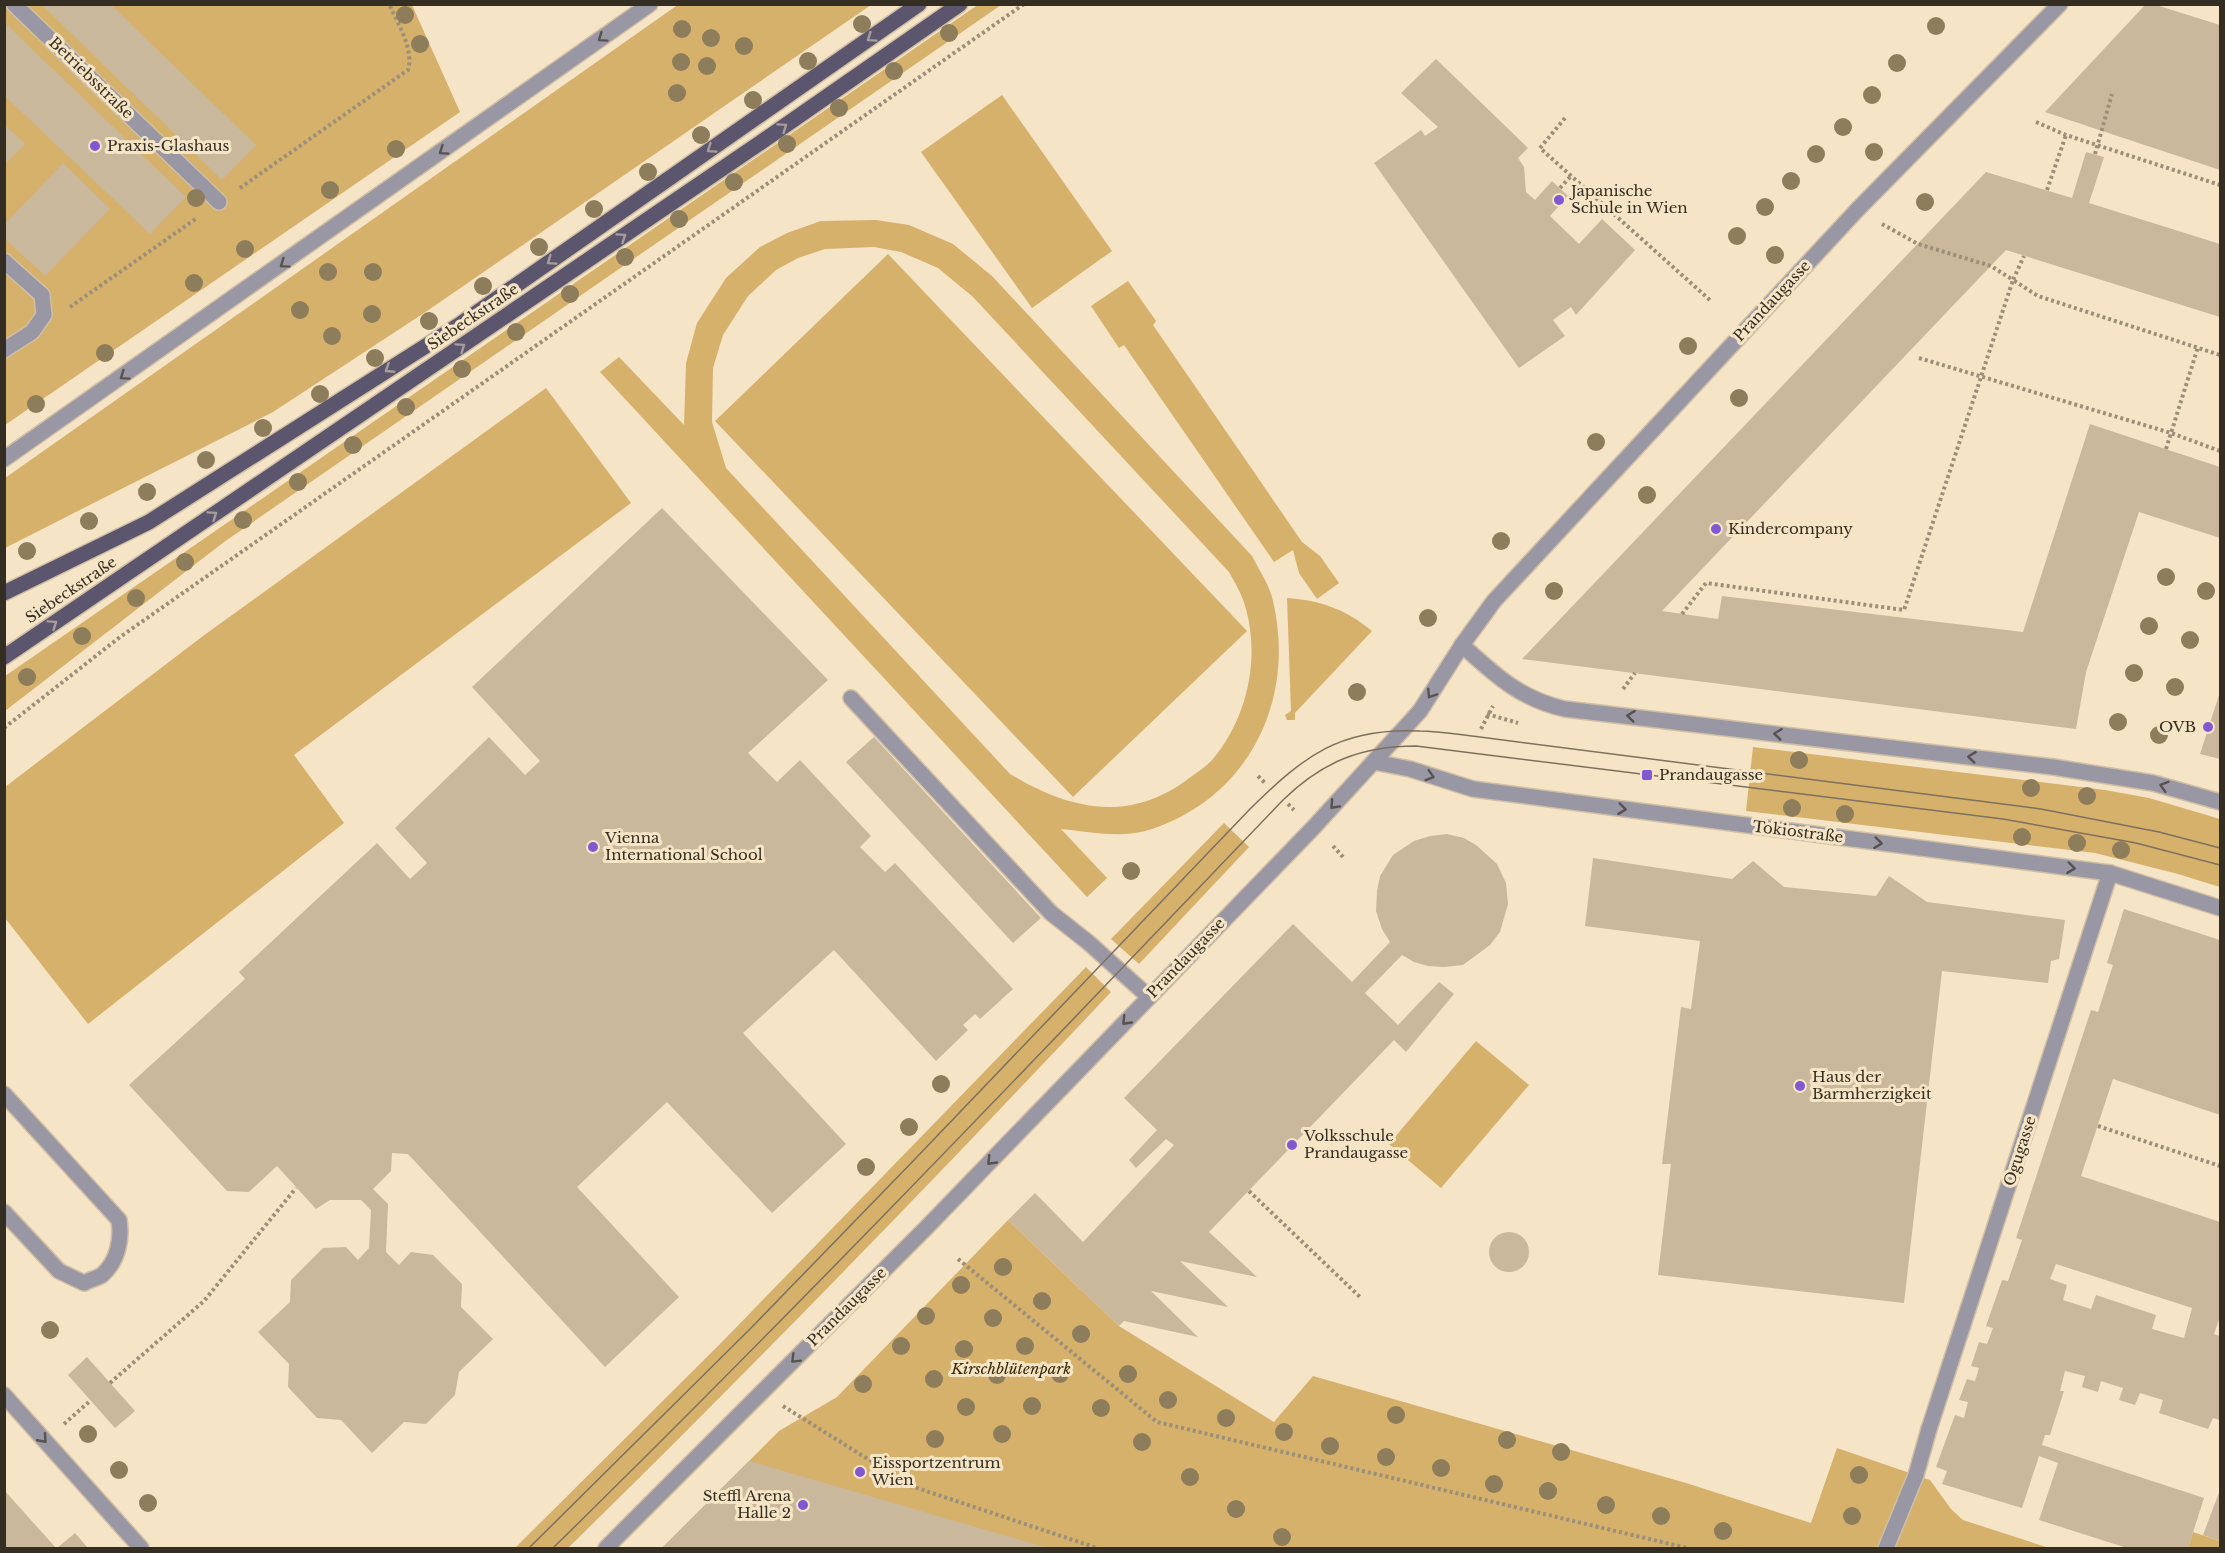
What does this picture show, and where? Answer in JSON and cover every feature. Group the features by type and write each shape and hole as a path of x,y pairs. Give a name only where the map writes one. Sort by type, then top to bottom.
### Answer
{"main road":[{"name":"Siebeckstraße","path":"4,593 149,522 462,323 919,4"},
{"name":"Siebeckstraße","path":"4,657 960,4"}],"street":[{"name":"Betriebsstraße","path":"14,4 219,202"},
{"path":"4,459 650,4"},
{"name":"Prandaugasse","path":"606,1548 926,1228 1305,836 1420,711 1462,645 1494,601 1858,209 2060,4"},
{"path":"4,261 42,295 44,315 32,332 4,350"},
{"path":"1462,645 1508,685 1527,696 1556,707 2053,767 2153,783 2220,802"},
{"path":"851,698 1051,913 1089,943 1149,997"},
{"name":"Tokiostraße","path":"1374,762 1482,791 2110,873 2220,908"},
{"name":"Ogugasse","path":"1886,1548 1916,1475 2110,873"},
{"path":"4,1094 119,1220 121,1234 117,1254 102,1275 84,1283 59,1271 4,1212"},
{"path":"4,1395 141,1548"}],"path":[{"path":"389,4 411,61 408,70"},
{"path":"4,728 120,637 1024,4"},
{"path":"2095,154 2112,94"},
{"path":"1565,118 1540,148 1711,301"},
{"path":"2037,122 2066,135 2220,185"},
{"path":"2047,190 2066,135"},
{"path":"1560,188 1571,176"},
{"path":"1858,209 1918,244 1991,267 2038,296 2220,355"},
{"path":"1682,614 1707,583 1905,610 2013,280 2024,256"},
{"path":"2166,449 2198,347"},
{"path":"1919,358 2220,451"},
{"path":"1623,689 1635,673"},
{"path":"1481,729 1487,714 1498,699"},
{"path":"1258,776 1265,783"},
{"path":"1326,840 1342,857"},
{"path":"2098,1126 2220,1166"},
{"path":"110,1383 204,1301 296,1188"},
{"path":"1249,1191 1360,1297"},
{"path":"958,1259 1156,1422 1687,1548"},
{"path":"762,1392 911,1486 1097,1548"},
{"path":"61,1426 90,1401"}],"green space":[{"path":"679,4 871,5 427,311 273,412 5,548 5,478"},
{"path":"979,4 1001,5 224,542 5,711 5,676"},
{"path":"4,5 412,5 460,112 5,425"},
{"path":"1002,95 1112,251 1032,308 921,152"},
{"path":"876,220 909,225 953,244 992,276 1252,556 1269,590 1273,601 1278,638 1278,673 1271,708 1258,739 1239,768 1215,793 1186,814 1152,829 1130,834 1061,829 1107,878 1087,897 600,372 619,357 684,425 686,363 697,323 726,278 760,247 787,233 821,221","holes":["874,247 901,252 938,268 973,297 1229,572 1241,594 1250,628 1252,648 1248,688 1242,707 1225,743 1213,759 1179,785 1160,796 1119,807 1094,806 1057,797 1010,774 726,468 712,422 713,368 723,335 748,296 776,270 798,258 825,249"]},
{"path":"888,254 1247,631 1073,797 715,421"},
{"path":"1128,281 1156,321 1153,325 1302,542 1320,556 1339,583 1317,599 1299,573 1293,550 1274,562 1124,345 1119,348 1091,306"},
{"path":"546,388 631,503 294,755 344,823 88,1024 5,918 5,787 203,636"},
{"path":"1287,598 1332,607 1353,617 1372,631 1295,713 1295,720 1287,720 1285,715 1291,711"},
{"path":"1753,747 2105,790 2149,798 2220,819 2220,887 2095,853 1746,811"},
{"path":"1224,823 1249,847 1139,964 1111,939"},
{"path":"1086,967 1111,992 774,1342 568,1548 515,1548 720,1344"},
{"path":"1476,1041 1529,1085 1441,1188 1389,1144"},
{"name":"Kirschblütenpark","path":"1008,1220 1119,1326 1274,1422 1313,1376 1686,1483 1811,1523 1837,1448 1930,1480 1951,1509 1963,1520 2049,1548 662,1548 779,1431 837,1397"},
{"path":"2193,1532 2220,1541 2220,1548 2188,1548"}],"building":[{"path":"41,4 110,4 256,145 222,180"},
{"path":"2146,4 2153,4 2220,25 2220,170 2045,112"},
{"name":"Praxis-Glashaus","path":"4,22 186,197 150,234 4,95"},
{"path":"1436,59 1528,148 1518,158 1524,167 1526,192 1535,200 1552,181 1568,196 1550,216 1579,244 1602,219 1635,250 1576,315 1571,307 1553,320 1565,336 1519,368 1374,163 1421,130 1425,136 1438,127 1401,93"},
{"path":"4,124 25,144 4,165"},
{"path":"2086,152 2104,157 2089,203 2220,244 2220,317 2006,250 1662,611 1718,619 1722,596 2023,632 2090,424 2220,467 2220,538 2139,512 2086,672 2076,729 1522,659 1986,172 2072,198"},
{"path":"63,163 110,209 45,276 4,238 4,225"},
{"path":"662,508 828,680 748,753 777,782 800,760 871,836 860,847 885,872 895,863 1013,989 980,1019 975,1014 963,1025 968,1030 936,1061 834,950 743,1033 846,1144 772,1213 667,1102 577,1187 679,1297 605,1367 408,1154 392,1153 391,1171 373,1189 388,1204 386,1252 399,1265 411,1252 433,1255 462,1284 461,1307 493,1339 459,1372 455,1395 426,1424 404,1422 372,1453 341,1420 317,1418 288,1387 289,1364 258,1332 290,1302 291,1280 323,1248 346,1247 358,1260 369,1248 371,1210 361,1200 330,1200 316,1209 277,1166 249,1192 227,1191 129,1085 245,979 239,972 377,843 410,879 427,863 395,828 489,737 525,775 540,761 472,687"},
{"path":"2220,692 2220,759 2200,754"},
{"path":"874,737 1041,918 1013,943 846,762"},
{"path":"1447,834 1464,838 1476,845 1497,864 1506,883 1508,904 1500,932 1490,945 1463,965 1428,966 1402,955 1365,993 1398,1025 1439,982 1454,994 1406,1052 1394,1040 1209,1232 1257,1277 1180,1261 1228,1307 1151,1291 1198,1337 1124,1321 1119,1326 1008,1220 1035,1193 1083,1242 1174,1145 1166,1139 1136,1168 1129,1160 1157,1130 1124,1098 1293,924 1352,982 1390,942 1382,929 1376,911 1380,876 1393,855 1414,841"},
{"name":"Haus der Barmherzigkeit","path":"1593,858 1732,879 1753,861 1784,887 1876,896 1889,876 1927,902 2065,920 2059,959 2051,961 2048,983 1942,971 1904,1303 1658,1275 1671,1164 1662,1164 1681,1007 1691,1009 1700,941 1585,926"},
{"path":"2124,909 2220,940 2220,1115 2113,1079 2081,1176 2220,1222 2220,1317 2214,1334 2220,1336 2220,1420 2213,1418 2208,1429 2159,1413 2163,1400 2140,1393 2135,1405 2119,1400 2123,1388 2101,1381 2098,1392 2082,1387 2085,1376 2065,1371 2060,1391 2064,1391 2050,1435 2045,1435 2042,1445 2204,1498 2188,1548 2127,1548 2039,1520 2058,1463 2039,1456 2022,1508 1942,1484 1947,1471 1936,1467 1955,1415 1964,1418 1968,1402 1959,1400 1967,1379 1975,1381 1979,1368 1971,1366 1979,1342 1987,1344 1993,1328 1986,1326 2002,1280 2008,1281 2022,1240 2016,1238 2091,1010 2098,1012 2113,965 2107,963","holes":["2056,1264 2192,1308 2184,1338 2152,1329 2156,1315 2096,1295 2091,1309 2063,1300 2067,1285 2050,1279"]},
{"path":"1509,1232 1517,1233 1523,1238 1528,1244 1528,1260 1523,1266 1517,1271 1509,1272 1501,1271 1495,1266 1490,1260 1489,1252 1490,1244 1495,1238 1501,1233"},
{"path":"87,1357 135,1411 115,1428 68,1375"},
{"name":"Steffl Arena Halle 2","path":"749,1461 1048,1548 662,1548"},
{"path":"4,1490 56,1548 4,1548"},
{"path":"2220,1490 2220,1541 2203,1535"},
{"path":"75,1533 88,1548 57,1548"}],"tram line":[{"path":"529,1548 751,1328 1250,809 1306,760 1345,740 1392,731 1450,733 2041,809 2159,832 2220,848"},
{"path":"553,1548 830,1271 1283,800 1312,776 1344,759 1378,749 1416,746 2003,819 2136,843 2220,865"}],"place":[{"name":"Praxis-Glashaus","path":"95,146"},
{"name":"Japanische Schule in Wien","path":"1559,200"},
{"name":"Kindercompany","path":"1716,529"},
{"name":"OVB","path":"2208,727"},
{"name":"Prandaugasse","path":"1647,775"},
{"name":"Vienna International School","path":"593,847"},
{"name":"Haus der Barmherzigkeit","path":"1800,1086"},
{"name":"Volksschule Prandaugasse","path":"1292,1145"},
{"name":"Eissportzentrum Wien","path":"860,1472"},
{"name":"Steffl Arena Halle 2","path":"803,1505"}]}
